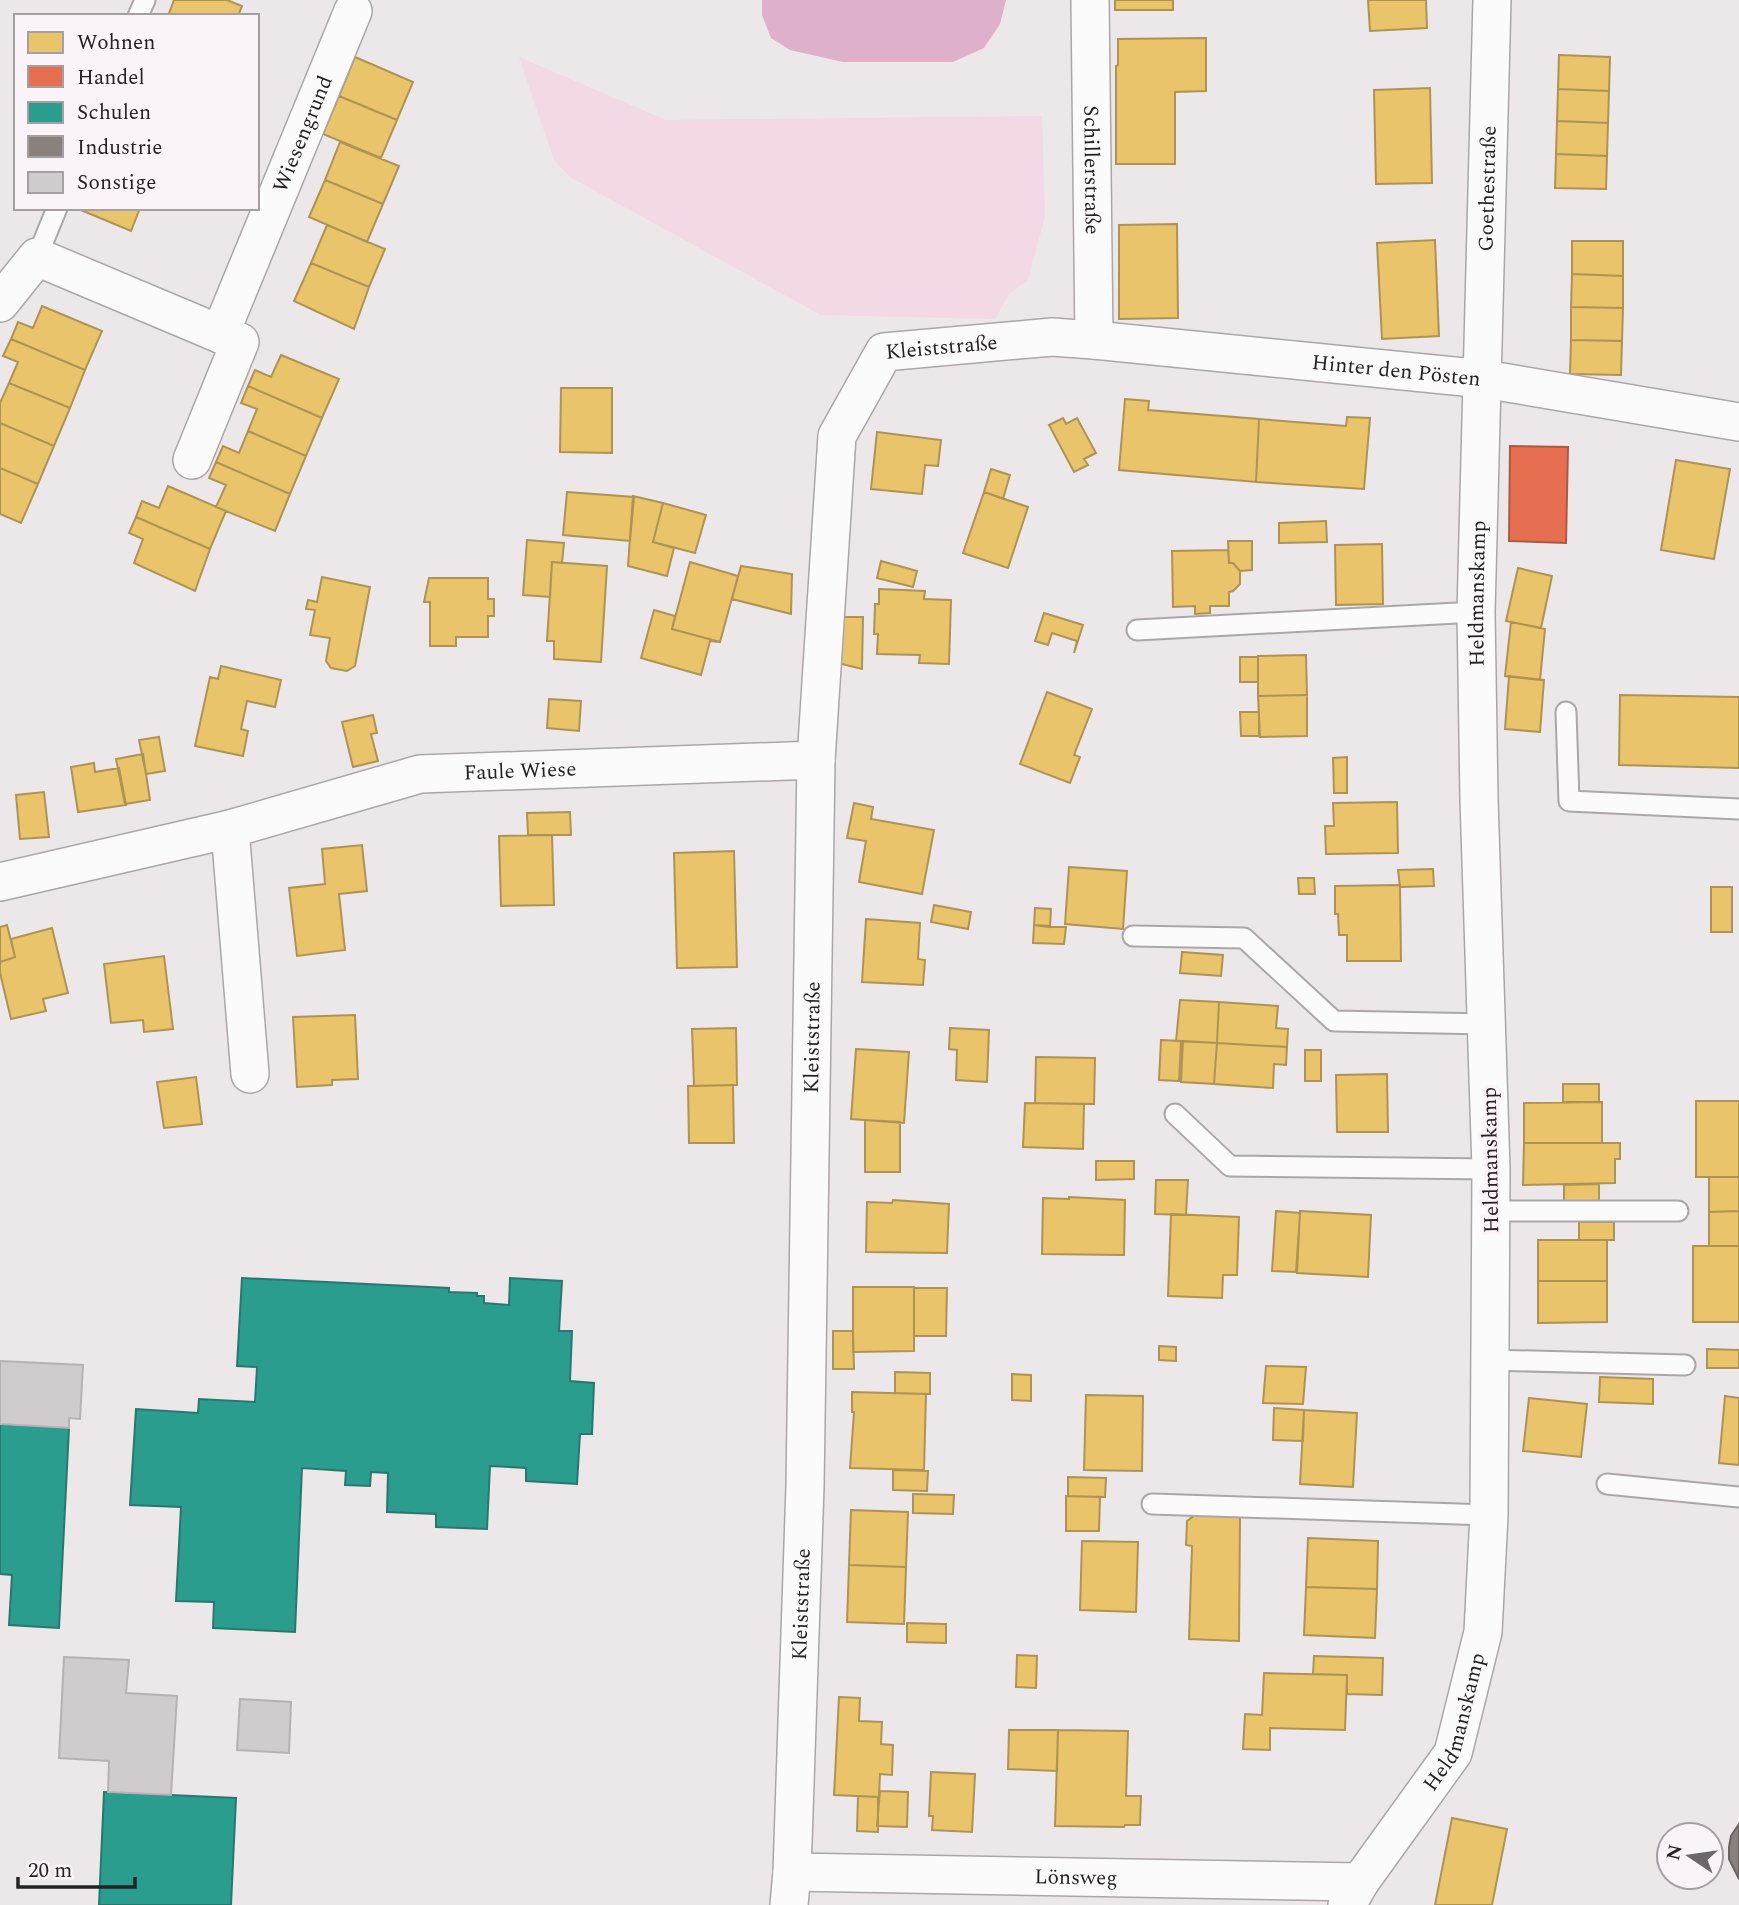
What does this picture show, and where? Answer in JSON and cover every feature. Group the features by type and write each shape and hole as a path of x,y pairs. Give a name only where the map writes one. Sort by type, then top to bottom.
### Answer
{"street":[{"name":"Schillerstraße","path":"1090,0 1094,340"},
{"name":"Goethestraße","path":"1484,379 1492,0"},
{"name":"Wiesengrund","path":"220,334 353,11"},
{"path":"0,303 37,257 240,342 192,460"},
{"name":"Hinter den Pösten","path":"1052,337 1484,379 1739,422"},
{"name":"Kleiststraße","path":"791,1888 804,1528 816,760 837,436 884,352 1052,337"},
{"name":"Heldmanskamp","path":"1354,1893 1453,1753 1483,1632 1489,1516 1491,1169 1476,612 1484,379"},
{"name":"Faule Wiese","path":"0,882 230,830 420,775 816,760"},
{"path":"230,830 250,1074"},
{"name":"Lönsweg","path":"791,1888 1354,1893"}],"lane":[{"path":"37,257 56,210"},
{"path":"1137,631 1476,612"},
{"path":"1566,712 1569,801 1739,809"},
{"path":"1133,936 1244,938 1334,1021 1488,1024"},
{"path":"1175,1114 1230,1166 1491,1169"},
{"path":"1491,1211 1678,1211"},
{"path":"1490,1360 1685,1365"},
{"path":"1607,1484 1739,1497"},
{"path":"1152,1504 1489,1516"}],"shaded area":[{"path":"762,0 1006,0 1000,24 984,48 953,62 843,62 790,50 771,38 762,15"},
{"path":"519,57 666,120 1042,116 1045,216 1028,280 1009,294 995,319 821,315 570,177 554,160"}],"building: Wohnen":[{"path":"174,0 227,0 242,6 239,14 169,14"},
{"path":"1115,0 1173,0 1173,10 1115,10"},
{"path":"1368,0 1426,0 1427,28 1370,31"},
{"path":"1206,38 1206,91 1175,92 1175,164 1116,164 1118,39"},
{"path":"1559,55 1610,57 1609,91 1558,89"},
{"path":"355,57 413,82 397,120 339,96"},
{"path":"1430,88 1432,183 1376,184 1374,90"},
{"path":"1558,89 1609,91 1608,123 1557,121"},
{"path":"339,96 397,120 381,158 323,134"},
{"path":"1557,121 1608,123 1607,156 1556,154"},
{"path":"340,142 399,166 383,204 325,180"},
{"path":"1556,154 1607,156 1606,189 1555,188"},
{"path":"325,180 383,204 367,242 309,217"},
{"path":"81,210 139,210 131,231"},
{"path":"1177,224 1178,318 1119,319 1119,225"},
{"path":"327,225 385,249 369,287 311,263"},
{"path":"1435,240 1439,336 1382,339 1377,243"},
{"path":"1572,241 1623,241 1623,276 1572,274"},
{"path":"311,263 369,287 354,329 294,301"},
{"path":"1572,274 1623,276 1623,308 1571,307"},
{"path":"42,306 102,331 85,370 11,339 18,322 33,328"},
{"path":"1571,307 1623,308 1622,341 1571,340"},
{"path":"11,339 85,370 70,408 9,383 18,362 3,356"},
{"path":"1571,340 1622,341 1621,375 1570,374"},
{"path":"281,355 339,379 322,418 248,386 255,370 271,377"},
{"path":"9,383 70,408 54,446 0,423 0,403"},
{"path":"248,386 322,418 306,456 248,431 257,409 241,403"},
{"path":"561,388 612,388 612,453 560,452"},
{"path":"1125,399 1149,401 1148,410 1259,419 1256,482 1119,470"},
{"path":"1347,417 1370,418 1364,489 1256,482 1259,419 1346,426"},
{"path":"1063,418 1066,424 1077,418 1096,453 1084,459 1088,465 1074,472 1049,425"},
{"path":"0,423 54,446 38,484 0,468"},
{"path":"248,431 306,456 290,494 216,462 223,446 239,453"},
{"path":"877,432 941,440 938,466 925,465 922,494 871,489"},
{"path":"1676,460 1730,469 1714,559 1661,550"},
{"path":"216,462 290,494 275,531 216,507 226,485 209,478"},
{"path":"0,468 38,484 21,523 0,514"},
{"path":"991,469 1010,475 1003,499 984,492"},
{"path":"168,486 226,511 210,549 136,517 142,501 159,508"},
{"path":"567,492 634,497 630,541 563,535"},
{"path":"984,492 1028,507 1008,568 963,553"},
{"path":"633,496 663,503 653,542 674,548 667,576 628,566"},
{"path":"663,503 706,515 695,553 653,542"},
{"path":"136,517 210,549 195,591 134,563 143,539 129,533"},
{"path":"1326,521 1327,542 1279,543 1279,523"},
{"path":"527,540 564,543 562,563 552,562 550,597 523,595"},
{"path":"1228,541 1252,541 1252,570 1240,571 1233,563 1229,563"},
{"path":"1382,544 1383,604 1336,605 1335,545"},
{"path":"1228,550 1229,563 1233,563 1240,571 1240,584 1229,592 1229,606 1210,606 1210,613 1195,614 1195,606 1173,607 1172,551"},
{"path":"881,561 917,571 913,587 877,578"},
{"path":"552,562 607,566 601,662 554,659 554,641 547,641"},
{"path":"690,562 738,576 720,642 672,629"},
{"path":"741,566 792,574 791,614 732,599"},
{"path":"1518,568 1552,576 1541,628 1506,621"},
{"path":"322,577 370,587 355,666 347,671 331,668 326,661 330,638 310,635 315,610 306,609 308,600 317,602"},
{"path":"429,578 488,578 488,599 494,599 494,616 488,616 488,637 456,637 456,646 430,646 430,602 424,602"},
{"path":"879,589 925,591 924,599 951,600 949,664 919,663 920,655 877,654 878,634 874,634 875,604 879,604"},
{"path":"654,610 675,616 672,629 720,642 710,641 701,675 641,658"},
{"path":"1044,613 1083,625 1074,653 1077,641 1052,633 1048,645 1035,641"},
{"path":"840,617 863,617 862,669 838,663"},
{"path":"1511,622 1545,629 1540,680 1505,676"},
{"path":"1306,655 1307,695 1258,696 1258,656"},
{"path":"1240,657 1258,657 1258,682 1240,682"},
{"path":"221,666 281,680 275,707 247,701 241,729 248,731 243,756 195,746 210,677 218,679"},
{"path":"1509,676 1544,680 1540,732 1505,729"},
{"path":"1047,692 1092,709 1074,755 1080,757 1070,783 1020,764"},
{"path":"1307,695 1307,736 1260,737 1258,696"},
{"path":"1620,695 1739,697 1739,768 1619,765"},
{"path":"549,699 581,701 579,731 547,728"},
{"path":"1240,712 1259,712 1259,736 1241,736"},
{"path":"373,715 377,733 371,734 378,761 353,767 342,722"},
{"path":"159,737 165,771 146,774 139,740"},
{"path":"143,754 150,800 125,804 116,759"},
{"path":"1347,757 1347,793 1334,793 1333,758"},
{"path":"94,763 95,772 119,768 126,805 78,812 71,767"},
{"path":"44,792 49,837 20,839 16,795"},
{"path":"1397,802 1398,853 1326,854 1325,826 1334,826 1333,803"},
{"path":"854,803 873,807 871,819 934,830 922,894 859,882 866,841 847,838"},
{"path":"570,812 571,835 528,835 527,813"},
{"path":"552,835 554,905 501,906 499,836"},
{"path":"362,845 367,891 339,894 345,950 297,956 289,888 325,884 322,849"},
{"path":"734,851 737,967 677,968 674,853"},
{"path":"1069,867 1127,871 1123,929 1065,924"},
{"path":"1433,869 1434,886 1400,887 1398,870"},
{"path":"1298,878 1314,878 1315,894 1299,894"},
{"path":"1400,885 1401,961 1347,961 1347,935 1339,935 1338,914 1335,914 1335,886"},
{"path":"1711,887 1732,887 1732,932 1711,932"},
{"path":"934,905 971,912 968,929 931,922"},
{"path":"1035,908 1051,909 1050,927 1034,925"},
{"path":"866,919 920,923 918,959 925,960 923,985 862,982"},
{"path":"7,925 15,957 0,962 0,927"},
{"path":"1034,925 1066,927 1064,944 1033,943"},
{"path":"52,928 68,993 43,999 46,1011 11,1019 0,962 15,957 11,939"},
{"path":"1182,952 1223,955 1221,976 1180,973"},
{"path":"164,956 173,1029 144,1032 143,1020 111,1023 104,964"},
{"path":"1180,1000 1219,1002 1217,1043 1176,1041"},
{"path":"1219,1002 1278,1006 1276,1028 1288,1029 1287,1047 1217,1043"},
{"path":"355,1015 358,1079 332,1080 332,1085 297,1087 293,1017"},
{"path":"736,1028 737,1085 694,1086 692,1029"},
{"path":"950,1028 989,1030 987,1082 956,1080 957,1050 949,1049"},
{"path":"1161,1040 1181,1041 1179,1081 1159,1080"},
{"path":"1183,1041 1217,1043 1214,1084 1181,1082"},
{"path":"1217,1043 1287,1047 1286,1065 1274,1064 1273,1088 1214,1084"},
{"path":"856,1049 909,1052 904,1123 851,1119"},
{"path":"1305,1050 1321,1050 1321,1081 1305,1081"},
{"path":"1036,1057 1095,1058 1094,1104 1035,1103"},
{"path":"1387,1074 1388,1132 1337,1132 1336,1075"},
{"path":"196,1077 202,1124 164,1128 157,1082"},
{"path":"1563,1084 1599,1084 1599,1102 1563,1102"},
{"path":"733,1085 734,1143 689,1143 688,1086"},
{"path":"1696,1101 1739,1101 1739,1177 1696,1177"},
{"path":"1602,1102 1602,1143 1524,1143 1524,1103"},
{"path":"1025,1103 1084,1104 1083,1149 1023,1147"},
{"path":"865,1120 900,1122 900,1172 865,1172"},
{"path":"1524,1143 1620,1143 1620,1159 1615,1159 1615,1183 1523,1185"},
{"path":"1096,1161 1134,1161 1134,1179 1096,1180"},
{"path":"1709,1177 1739,1177 1739,1211 1709,1212"},
{"path":"1156,1180 1188,1180 1186,1215 1155,1214"},
{"path":"1599,1184 1599,1203 1564,1202 1564,1185"},
{"path":"1043,1198 1125,1200 1124,1255 1042,1254"},
{"path":"893,1200 949,1204 947,1253 866,1252 867,1202 892,1203"},
{"path":"1276,1211 1300,1213 1296,1272 1272,1271"},
{"path":"1300,1211 1371,1215 1368,1277 1297,1273"},
{"path":"1739,1211 1739,1246 1709,1246 1709,1212"},
{"path":"1171,1214 1239,1217 1237,1275 1223,1275 1222,1298 1168,1296"},
{"path":"1579,1222 1614,1222 1614,1240 1579,1240"},
{"path":"1538,1240 1607,1240 1607,1281 1538,1281"},
{"path":"1693,1246 1739,1246 1739,1322 1693,1322"},
{"path":"1538,1281 1607,1281 1607,1322 1538,1323"},
{"path":"853,1287 914,1287 914,1351 853,1352"},
{"path":"914,1288 947,1288 946,1336 914,1336"},
{"path":"833,1331 853,1331 854,1369 833,1369"},
{"path":"1159,1346 1176,1347 1176,1361 1159,1360"},
{"path":"1707,1349 1739,1350 1739,1368 1707,1368"},
{"path":"1266,1366 1306,1367 1303,1404 1263,1403"},
{"path":"895,1372 930,1373 930,1394 895,1393"},
{"path":"1012,1374 1031,1375 1031,1401 1012,1400"},
{"path":"1600,1377 1653,1379 1653,1404 1599,1402"},
{"path":"852,1392 926,1394 924,1470 850,1468 854,1412"},
{"path":"1086,1395 1143,1396 1142,1471 1084,1470"},
{"path":"1725,1396 1739,1398 1739,1465 1719,1463"},
{"path":"1529,1398 1587,1404 1581,1457 1523,1451"},
{"path":"1274,1408 1304,1410 1303,1441 1273,1440"},
{"path":"1304,1410 1357,1413 1353,1487 1300,1484"},
{"path":"893,1470 928,1471 927,1491 893,1490"},
{"path":"1068,1477 1106,1478 1105,1497 1068,1496"},
{"path":"913,1494 954,1495 953,1514 913,1513"},
{"path":"1066,1496 1100,1497 1099,1531 1066,1531"},
{"path":"851,1510 908,1512 906,1567 849,1565"},
{"path":"1195,1515 1240,1517 1239,1641 1189,1639 1192,1546 1186,1545 1187,1521"},
{"path":"1308,1538 1378,1541 1377,1589 1306,1587"},
{"path":"1082,1541 1138,1542 1136,1612 1080,1610"},
{"path":"849,1565 906,1567 904,1624 847,1622"},
{"path":"1306,1587 1377,1589 1375,1638 1304,1635"},
{"path":"907,1623 946,1624 946,1643 907,1642"},
{"path":"1017,1655 1037,1656 1036,1688 1016,1687"},
{"path":"1314,1656 1383,1658 1382,1695 1347,1694 1347,1675 1313,1674"},
{"path":"1264,1673 1347,1675 1345,1730 1270,1728 1270,1750 1243,1749 1245,1714 1262,1715"},
{"path":"839,1697 860,1698 859,1721 882,1722 881,1744 893,1745 892,1775 880,1774 879,1797 834,1795"},
{"path":"1009,1730 1058,1730 1057,1771 1008,1769"},
{"path":"1058,1730 1128,1731 1126,1796 1141,1796 1140,1825 1055,1826"},
{"path":"931,1772 975,1774 972,1832 932,1830 933,1816 929,1816"},
{"path":"880,1791 908,1792 907,1827 877,1826"},
{"path":"858,1796 878,1797 878,1832 857,1831"},
{"path":"1452,1818 1507,1829 1492,1905 1435,1905"}],"building: Handel":[{"path":"1510,446 1568,447 1566,543 1509,541"}],"building: Schulen":[{"path":"242,1278 449,1288 449,1292 477,1293 477,1296 484,1296 484,1303 509,1305 510,1278 562,1281 559,1331 572,1331 570,1381 594,1383 592,1434 580,1434 577,1484 526,1481 526,1468 490,1466 487,1529 436,1527 436,1514 387,1512 388,1473 371,1472 370,1486 345,1485 346,1471 302,1468 295,1632 213,1628 214,1602 176,1601 181,1507 130,1505 136,1409 198,1413 199,1399 255,1402 257,1367 237,1366"},
{"path":"0,1424 69,1428 59,1628 9,1625 12,1575 0,1574"},
{"path":"104,1792 236,1798 231,1905 99,1905"}],"building: Industrie":[{"path":"1739,1824 1739,1879 1729,1859 1729,1847 1731,1836"}],"building: Sonstige":[{"path":"0,1361 83,1365 80,1419 69,1418 69,1428 0,1424"},
{"path":"64,1657 129,1660 126,1693 177,1696 171,1795 108,1792 109,1761 59,1758"},
{"path":"240,1699 291,1702 289,1753 237,1750"}]}
